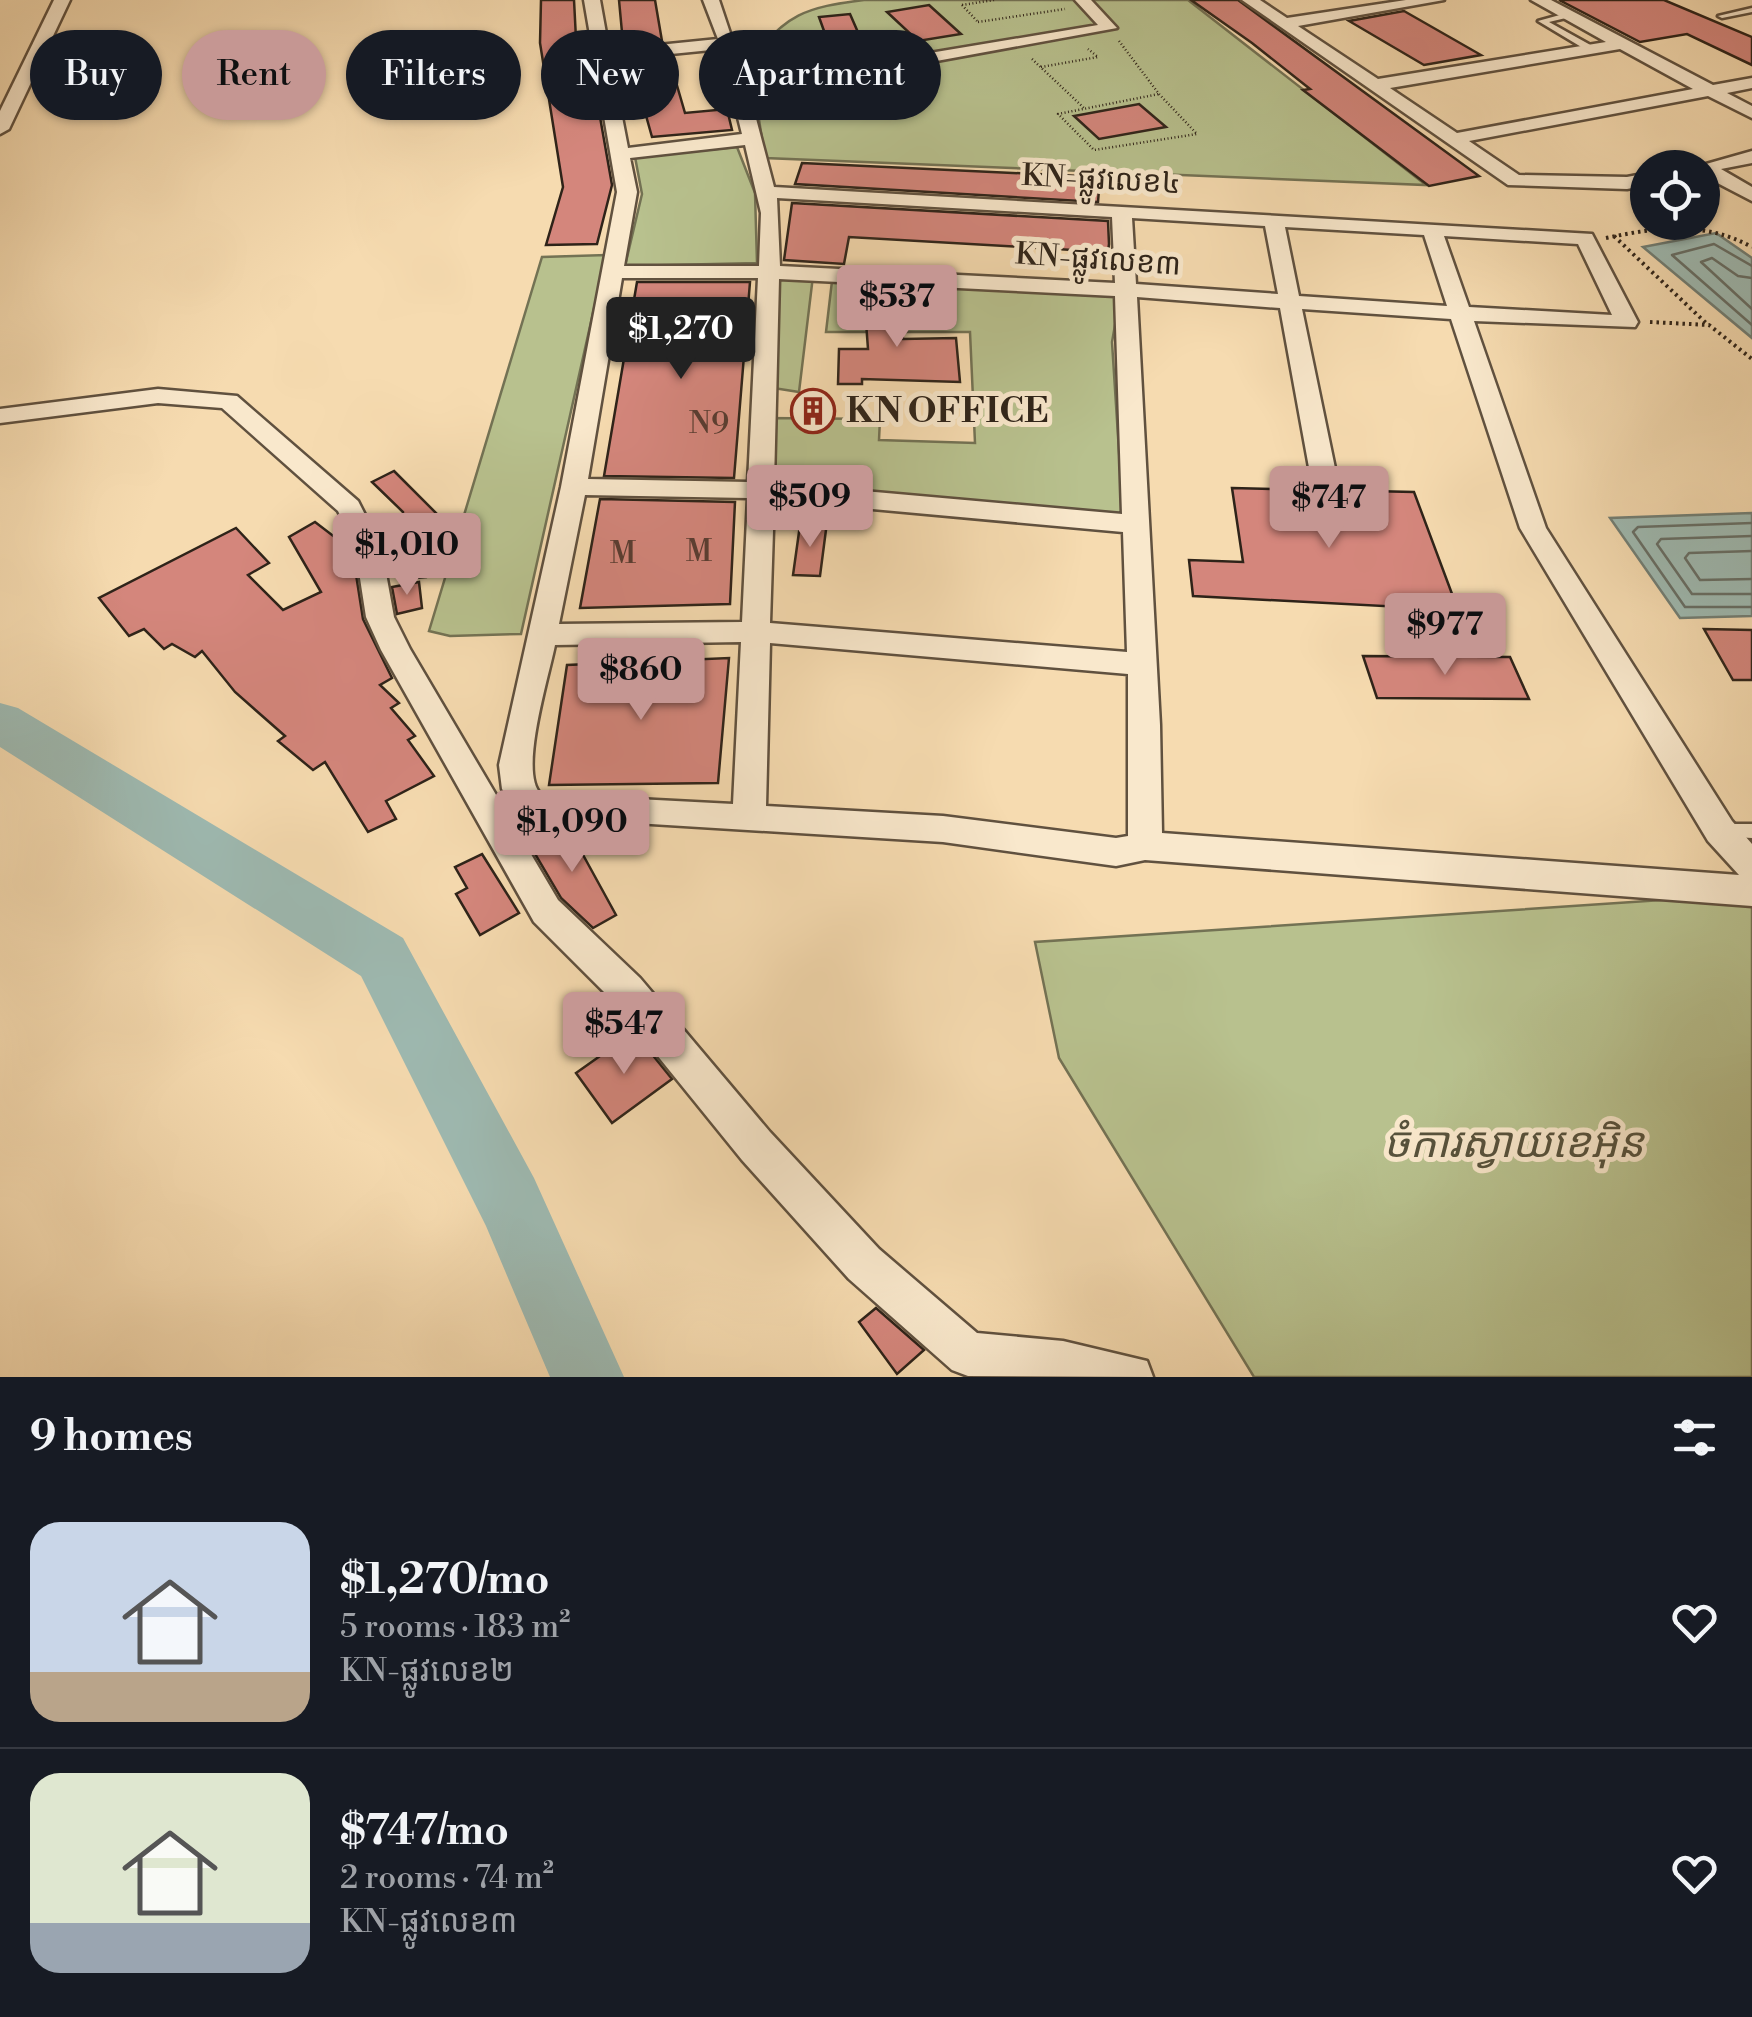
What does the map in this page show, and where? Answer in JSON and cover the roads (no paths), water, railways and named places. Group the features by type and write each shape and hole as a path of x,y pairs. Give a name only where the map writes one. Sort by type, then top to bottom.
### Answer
{"street":[{"path":"0,129 62,0"},
{"path":"592,0 597,30"},
{"path":"711,0 723,30"},
{"path":"1250,0 1515,181 1630,182"},
{"path":"1285,23 1436,0"},
{"path":"1539,0 1752,113"},
{"path":"941,54 1109,28 1085,2"},
{"path":"1376,85 1622,44"},
{"path":"1452,139 1752,83"},
{"path":"614,120 627,192 615,272 515,765 514,782 520,797 534,807 943,829 1116,852 1145,846 1752,891"},
{"path":"746,120 771,213 757,490 757,632 748,818"},
{"path":"621,154 750,139"},
{"path":"1720,163 1752,157"},
{"path":"1720,177 1752,195"},
{"name":"KN-ផ្លូវលេខ៤","path":"767,192 1585,238 1627,322"},
{"path":"1122,211 1129,292 1138,664 1145,726 1145,846"},
{"path":"1274,220 1323,473"},
{"path":"1432,230 1457,316 1533,528 1720,831 1752,867"},
{"name":"KN-ផ្លូវលេខ៣","path":"615,272 768,269 1457,316 1627,322"},
{"path":"0,416 158,396 229,401 348,508 368,546 380,617 396,650 546,912 627,990 756,1146 864,1264 968,1354 1063,1363 1131,1377"},
{"path":"574,488 757,490 1135,524"},
{"path":"542,635 757,632 1138,664"}],"lane":[{"path":"1722,16 1752,10"},
{"path":"1567,15 1542,21 1592,49"},
{"path":"1720,831 1752,831"}],"water":[{"path":"1720,236 1752,258 1752,338 1643,247 1680,240 1720,240"},
{"path":"1752,513 1752,616 1680,618 1610,518"}],"waterway":[{"path":"0,722 382,957 510,1202 587,1377"}],"place":[{"name":"KN OFFICE","path":"813,411"}],"park label":[{"name":"ចំការស្វាយខេអ៊ិន","path":"1514,1144"}]}
